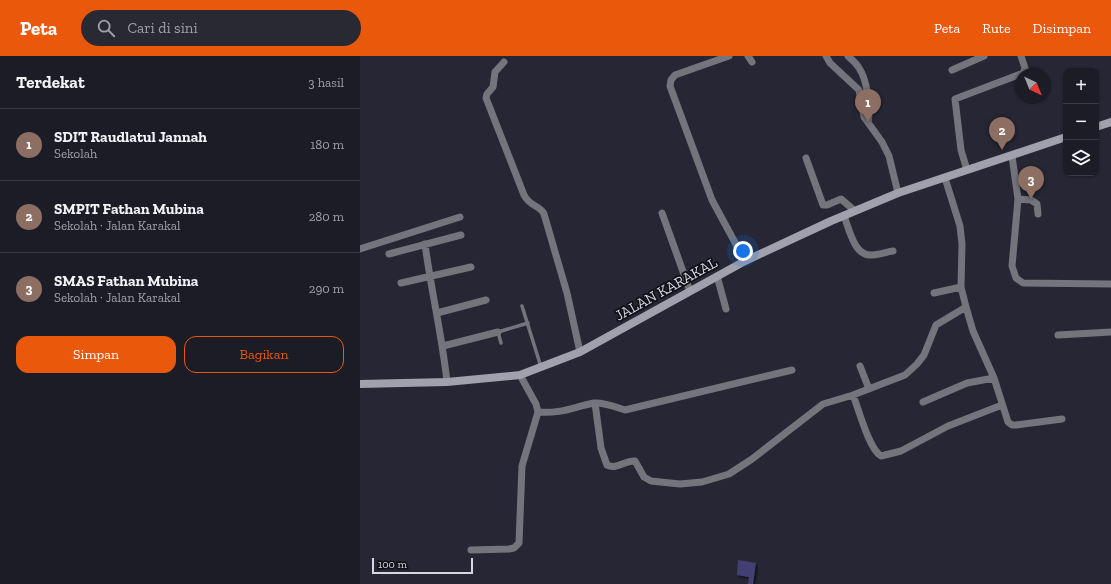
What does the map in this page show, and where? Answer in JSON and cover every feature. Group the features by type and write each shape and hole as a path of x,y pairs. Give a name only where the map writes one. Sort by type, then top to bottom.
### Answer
{"main road":[{"path":"1099,126 1111,122"},
{"name":"JALAN KARAKAL","path":"360,384 447,382 520,375 580,352 745,261 854,211 898,193 1063,138"}],"street":[{"path":"729,56 675,76 671,80 670,86 712,200 745,261"},
{"path":"826,56 830,63 858,90 861,97 861,109 889,156 898,193"},
{"path":"848,56 859,67 864,77 867,95 868,122"},
{"path":"952,70 984,56"},
{"path":"967,170 961,150 955,100 1023,73 1025,68 1021,56"},
{"path":"504,62 495,72 493,87 487,94 486,98 527,201 539,208 544,214 567,293 580,352"},
{"path":"1012,156 1018,199 1012,266 1016,278 1023,283 1111,284"},
{"path":"806,158 823,204 827,205 841,199 854,211"},
{"path":"945,178 960,226 962,244 961,287 966,307 974,331 994,378 1008,422 1012,425 1062,419"},
{"path":"1018,199 1037,204 1038,214"},
{"path":"662,213 690,291"},
{"path":"844,216 858,250 871,256 893,251"},
{"path":"360,249 460,217"},
{"path":"389,254 461,234"},
{"path":"425,244 429,276 443,346 447,382"},
{"path":"401,283 471,267"},
{"path":"717,276 726,309"},
{"path":"934,293 961,287"},
{"path":"437,313 486,300"},
{"path":"595,403 597,428 605,463 612,467 633,461 638,464 646,480 680,484 702,482 729,474 752,459 823,404 853,395 905,375 918,364 924,355 936,325 966,307"},
{"path":"443,346 498,332"},
{"path":"1058,335 1111,332"},
{"path":"860,366 869,389"},
{"path":"538,412 552,414 595,403 605,404 625,410 792,370"},
{"path":"471,550 514,548 519,543 522,466 538,412 536,404 520,375"},
{"path":"923,402 967,383 994,378"},
{"path":"853,395 871,443 877,454 881,456 901,451 948,426 1002,405"}],"lane":[{"path":"522,306 542,367"},
{"path":"501,343 498,332 528,323"}],"building":[{"path":"738,560 756,563 753,584 748,584 749,577 737,575"}],"place":[{"name":"SDIT Raudlatul Jannah","path":"868,122"},
{"name":"SMPIT Fathan Mubina","path":"1002,150"},
{"name":"SMAS Fathan Mubina","path":"1031,199"}]}
